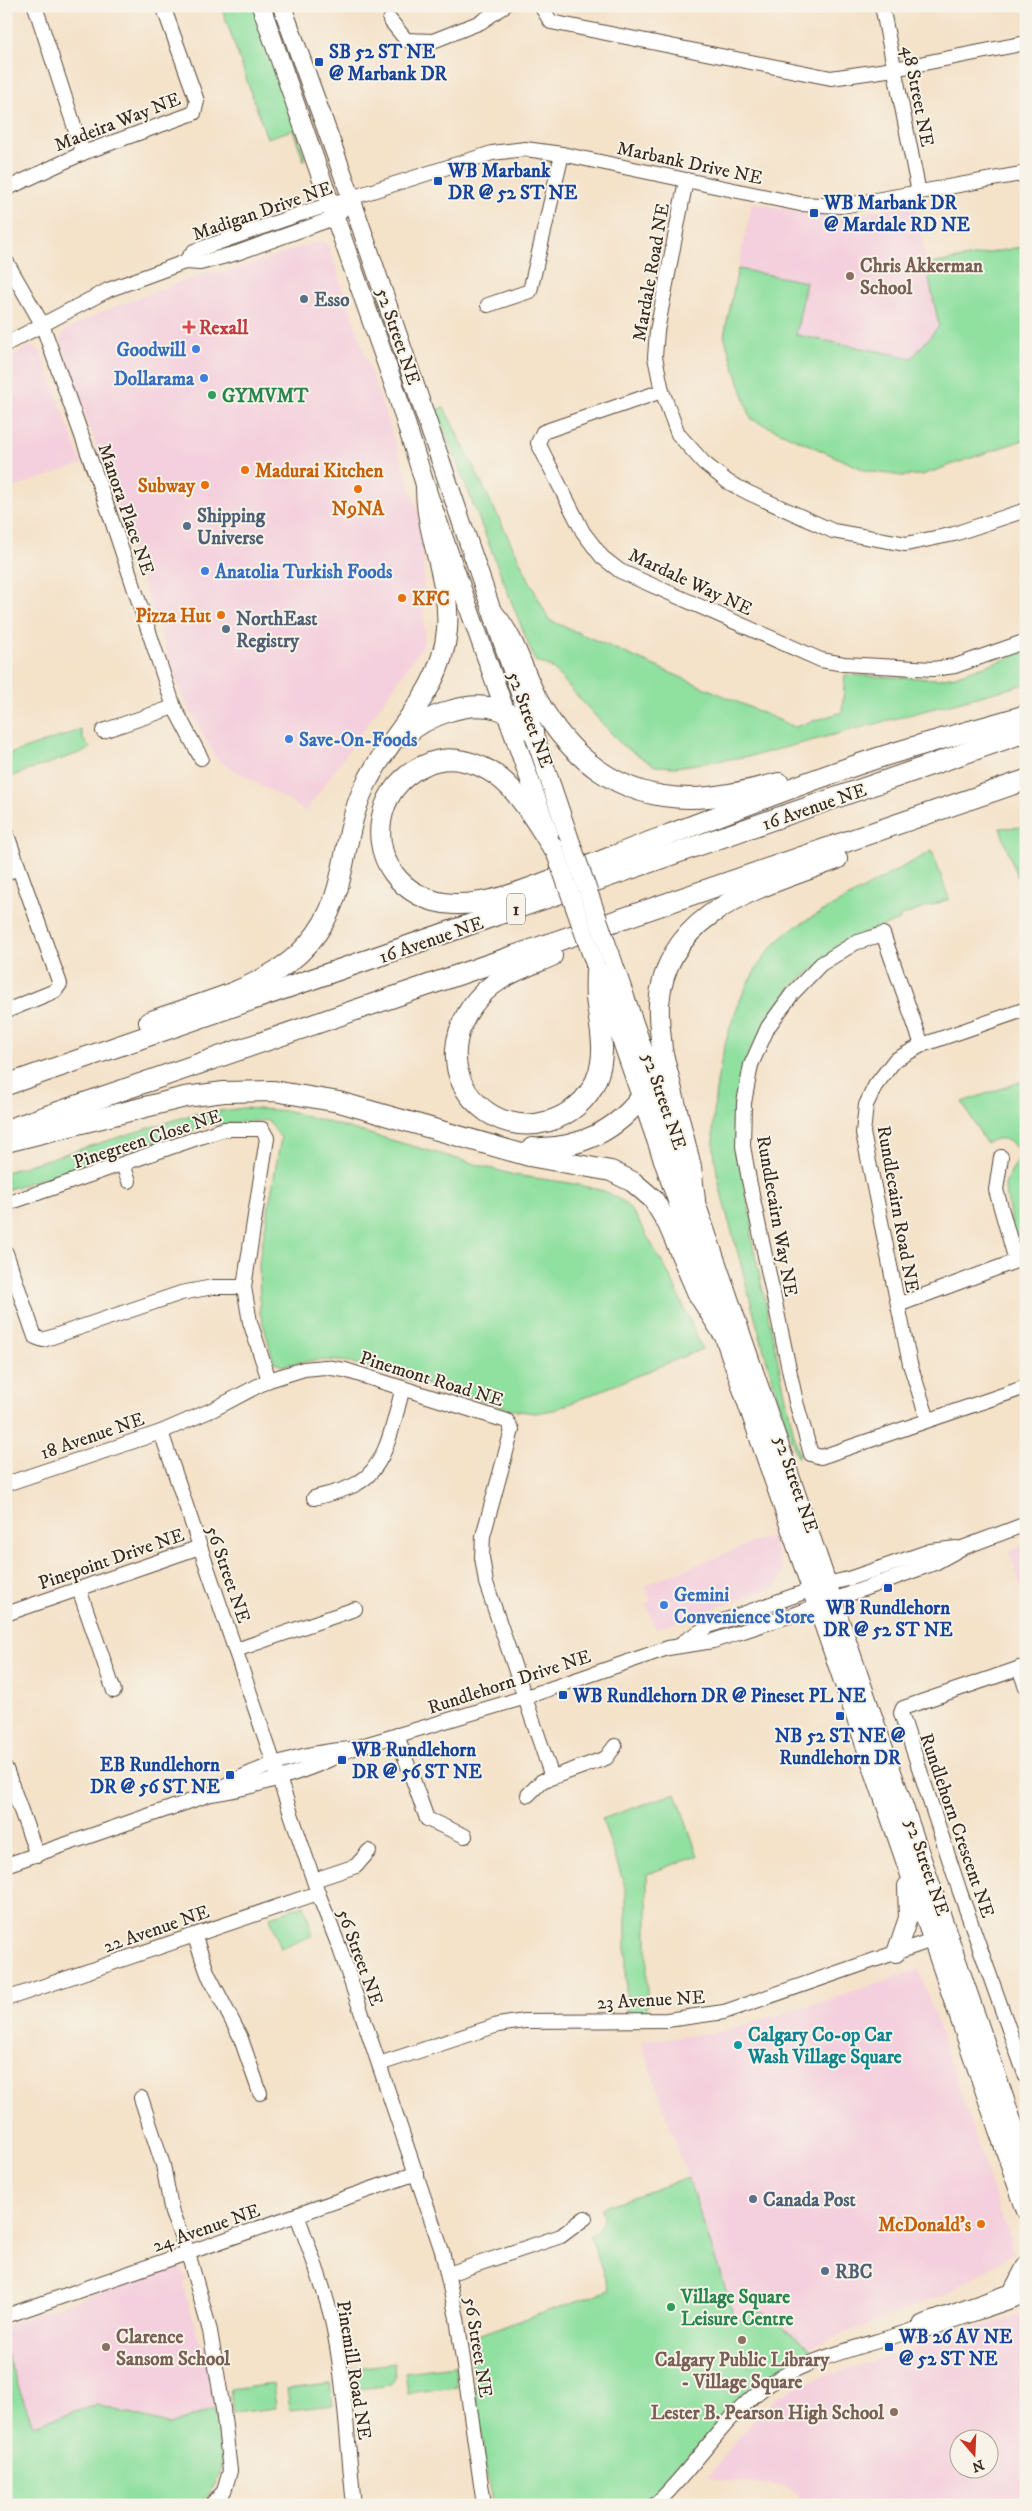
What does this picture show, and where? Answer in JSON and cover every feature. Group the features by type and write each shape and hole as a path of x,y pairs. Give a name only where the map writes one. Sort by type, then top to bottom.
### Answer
{"highway":[{"path":"6,1076 248,985 291,962 311,943 325,922 339,885 350,824 358,799 385,752 430,688 445,647 448,617 447,598 426,508 426,488"},
{"path":"494,614 508,630 535,695 561,738 588,762 612,779 659,796 690,798 820,777"},
{"path":"385,752 419,725 444,714 486,708 506,713 519,719 533,732"},
{"path":"563,847 507,783 487,769 459,760 431,762 406,776 390,795 384,808 380,833 386,860 391,870 400,881 418,896 455,904 482,901 540,885 820,777 886,755 1026,715"},
{"name":"16 Avenue NE","path":"6,1085 1026,732"},
{"name":"1","path":"6,1130 1026,780"},
{"path":"695,1200 691,1167 662,1050 659,1018 665,974 685,937 694,926 723,906 754,891 1026,790"},
{"path":"604,963 596,997 602,1030 602,1057 597,1080 582,1102 561,1118 537,1124 511,1122 489,1114 479,1106 465,1088 459,1076 455,1052 456,1039 466,1014 492,986 516,971 790,862"},
{"path":"498,1146 549,1148 592,1138 629,1114 640,1096 644,1094 648,1067"},
{"path":"6,1142 171,1099 224,1092 257,1091 290,1093 339,1102 529,1156 610,1172 627,1179 643,1190 662,1212 698,1294 722,1332"}],"main road":[{"name":"52 Street NE","path":"261,6 396,390 426,488 506,713 563,847 604,963 648,1067 1026,2161"},
{"name":"52 Street NE","path":"282,6 351,199 494,614 533,732 563,847"},
{"name":"52 Street NE","path":"604,963 640,1096 1026,2211"},
{"path":"896,1953 908,1918 907,1870"},
{"path":"1022,2290 1026,2266"}],"street":[{"path":"35,6 84,153"},
{"name":"Madeira Way NE","path":"6,188 84,153 194,113 197,100 163,6"},
{"path":"390,20 406,40 432,41 481,22 504,6"},
{"path":"541,6 551,22 831,78 894,69 1026,43"},
{"name":"48 Street NE","path":"882,6 918,193"},
{"name":"Marbank Drive NE","path":"351,199 492,152 525,149 562,154 800,204 842,206 1026,174"},
{"path":"488,305 530,291 562,154"},
{"name":"Mardale Road NE","path":"686,180 657,331 656,357 662,391 678,434 704,463 735,485 833,531 906,544 954,534 1026,510"},
{"name":"Madigan Drive NE","path":"6,344 108,290 185,262 200,263 223,257 332,211 351,199"},
{"path":"6,261 42,324"},
{"name":"Manora Place NE","path":"42,324 108,509 174,707 201,758"},
{"name":"Mardale Way NE","path":"662,391 543,432 538,443 583,532 602,557 620,571 829,662 933,669 955,666 1026,641"},
{"path":"103,731 174,707"},
{"path":"6,832 12,870 60,984 55,991 6,1011"},
{"name":"Rundlecairn Way NE","path":"922,1045 882,934 855,944 821,964 792,994 768,1027 751,1066 744,1102 744,1146 796,1402 811,1454 821,1458 1026,1387"},
{"name":"Rundlecairn Road NE","path":"928,1420 910,1364 863,1133 866,1105 875,1086 895,1060 922,1045 1026,1009"},
{"name":"Pinegreen Close NE","path":"6,1204 225,1129 262,1129 267,1138 244,1287 250,1322 269,1380"},
{"path":"898,1305 1021,1258 996,1190 1001,1157"},
{"path":"123,1165 129,1181"},
{"path":"6,1253 35,1337 43,1340 181,1293 212,1287 244,1287"},
{"name":"Pinemont Road NE","path":"161,1432 214,1409 269,1380 304,1368 325,1367 344,1370 507,1421 512,1430 483,1536 482,1557 486,1584 552,1777"},
{"path":"314,1498 358,1484 373,1471 386,1446 403,1388"},
{"name":"18 Avenue NE","path":"6,1484 161,1432"},
{"name":"56 Street NE","path":"161,1432 316,1886 417,2173 448,2274 457,2318 484,2505"},
{"name":"Rundlehorn Drive NE","path":"6,1865 210,1794 239,1790 277,1771 328,1762 350,1749 526,1698 678,1645 710,1626 814,1599 834,1601 936,1563 962,1548 1026,1524"},
{"name":"Pinepoint Drive NE","path":"6,1614 200,1547"},
{"name":"Rundlehorn Drive NE","path":"814,1599 827,1584 848,1579 930,1551 962,1548"},
{"path":"79,1589 114,1691"},
{"path":"236,1650 356,1610"},
{"path":"1022,1667 1026,1687"},
{"name":"Rundlehorn Crescent NE","path":"1022,1667 903,1708 901,1712 960,1892 1026,2077"},
{"path":"397,1735 427,1819 465,1836"},
{"path":"528,1795 542,1780 606,1758 615,1746"},
{"path":"6,1769 37,1855"},
{"name":"22 Avenue NE","path":"6,1999 194,1935 316,1886 356,1866 369,1851"},
{"path":"194,1935 208,1974 240,2036 260,2093"},
{"name":"23 Avenue NE","path":"379,2064 498,2025 524,2021 667,2020 724,2012 948,1935"},
{"path":"141,2098 163,2165 172,2213 188,2253 210,2331 224,2409 230,2471 224,2491 212,2505"},
{"name":"24 Avenue NE","path":"6,2316 417,2173"},
{"name":"Pinemill Road NE","path":"297,2215 317,2268 331,2317 342,2388 354,2505"},
{"path":"448,2274 561,2236 584,2218"},
{"path":"655,2505 694,2465 734,2416 755,2395 778,2378 812,2363 914,2330 924,2320 1022,2290"}],"shaded area":[{"name":"Chris Akkerman School","path":"752,203 803,213 841,216 914,204 940,326 912,358 796,335 738,269"},
{"path":"320,241 324,242 329,248 423,525 424,644 306,811 217,760 182,696 60,340 65,331 97,314 175,284 209,272 222,273"},
{"path":"29,346 40,350 82,464 6,490 6,360"},
{"path":"772,1535 783,1572 777,1586 656,1629 646,1603 651,1601 645,1585"},
{"path":"1026,1545 1026,1596 1024,1596 1009,1551"},
{"path":"919,1969 1014,2253 945,2295 810,2347 762,2311 736,2320 641,2041 721,2032 834,1998"},
{"name":"Clarence Sansom School","path":"173,2266 180,2268 187,2278 184,2288 198,2337 206,2351 215,2409 170,2425 97,2405 33,2425 6,2354 6,2325"},
{"name":"Lester B. Pearson High School","path":"1026,2313 1026,2505 801,2505 798,2495 785,2486 714,2480 708,2477 749,2425 775,2399 801,2384"}],"green space":[{"path":"221,6 256,6 305,158 304,161 293,130 267,138"},
{"path":"1026,246 1026,439 922,475 902,476 867,471 751,419 724,336 738,269 806,282 796,335 912,358 939,326 926,265"},
{"path":"444,407 549,620 795,727 842,712 845,675 938,679 955,676 1026,652 1026,684 757,755 676,767 655,766 622,745 551,667 535,661 436,410"},
{"path":"81,730 83,739 90,748 88,750 6,778 6,755"},
{"path":"1026,827 1026,874 1017,877 1000,828"},
{"path":"932,851 949,899 899,917 900,920 861,934 790,987 738,1103 736,1125 739,1162 753,1226 751,1236 800,1456 797,1457 760,1335 719,1184 713,1134 718,1076 734,1017 745,990 758,965 774,945 788,932 805,921"},
{"path":"1026,1080 1026,1245 1024,1245 1014,1236 1005,1188 1006,1180 1020,1156 1018,1150 1007,1140 997,1139 986,1143 962,1102"},
{"path":"244,1108 289,1111 514,1175 570,1183 604,1191 624,1202 636,1217 671,1278 702,1349 554,1410 536,1413 518,1411 349,1362 315,1361 282,1366 274,1362 260,1313 259,1262 281,1138 268,1120 209,1125 6,1190 6,1172 194,1114"},
{"path":"676,1793 698,1856 647,1874 647,2012 626,2012 626,1889 602,1819"},
{"path":"304,1905 313,1935 281,1949 270,1917"},
{"path":"688,2178 736,2320 762,2311 819,2355 781,2369 751,2389 719,2421 659,2490 642,2505 493,2505 486,2471 469,2338 609,2290 590,2236 602,2224 601,2208"},
{"path":"6,2354 33,2425 97,2405 170,2425 215,2409 221,2461 216,2483 209,2494 198,2505 6,2505"},
{"path":"394,2363 395,2378 391,2385 351,2390 348,2369"},
{"path":"455,2366 457,2387 408,2393 405,2372"},
{"path":"273,2384 276,2408 233,2413 230,2390"},
{"path":"330,2384 333,2405 290,2410 287,2389"}],"place":[{"name":"SB 52 ST NE @ Marbank DR","path":"319,62"},
{"name":"WB Marbank DR @ 52 ST NE","path":"438,181"},
{"name":"WB Marbank DR @ Mardale RD NE","path":"814,213"},
{"name":"Chris Akkerman School","path":"850,276"},
{"name":"Esso","path":"304,299"},
{"name":"Rexall","path":"189,327"},
{"name":"Goodwill","path":"196,349"},
{"name":"Dollarama","path":"204,378"},
{"name":"GYMVMT","path":"212,395"},
{"name":"Madurai Kitchen","path":"245,470"},
{"name":"Subway","path":"205,485"},
{"name":"N9NA","path":"358,489"},
{"name":"Shipping Universe","path":"187,526"},
{"name":"Anatolia Turkish Foods","path":"205,571"},
{"name":"KFC","path":"402,598"},
{"name":"Pizza Hut","path":"221,615"},
{"name":"NorthEast Registry","path":"226,629"},
{"name":"Save-On-Foods","path":"289,739"},
{"name":"WB Rundlehorn DR @ 52 ST NE","path":"888,1588"},
{"name":"Gemini Convenience Store","path":"664,1605"},
{"name":"WB Rundlehorn DR @ Pineset PL NE","path":"563,1695"},
{"name":"NB 52 ST NE @ Rundlehorn DR","path":"840,1716"},
{"name":"WB Rundlehorn DR @ 56 ST NE","path":"342,1760"},
{"name":"EB Rundlehorn DR @ 56 ST NE","path":"230,1775"},
{"name":"Calgary Co-op Car Wash Village Square","path":"738,2045"},
{"name":"Canada Post","path":"753,2199"},
{"name":"McDonald's","path":"981,2224"},
{"name":"RBC","path":"825,2271"},
{"name":"Village Square Leisure Centre","path":"671,2307"},
{"name":"Calgary Public Library - Village Square","path":"742,2340"},
{"name":"Clarence Sansom School","path":"106,2347"},
{"name":"WB 26 AV NE @ 52 ST NE","path":"889,2347"},
{"name":"Lester B. Pearson High School","path":"894,2412"}]}
